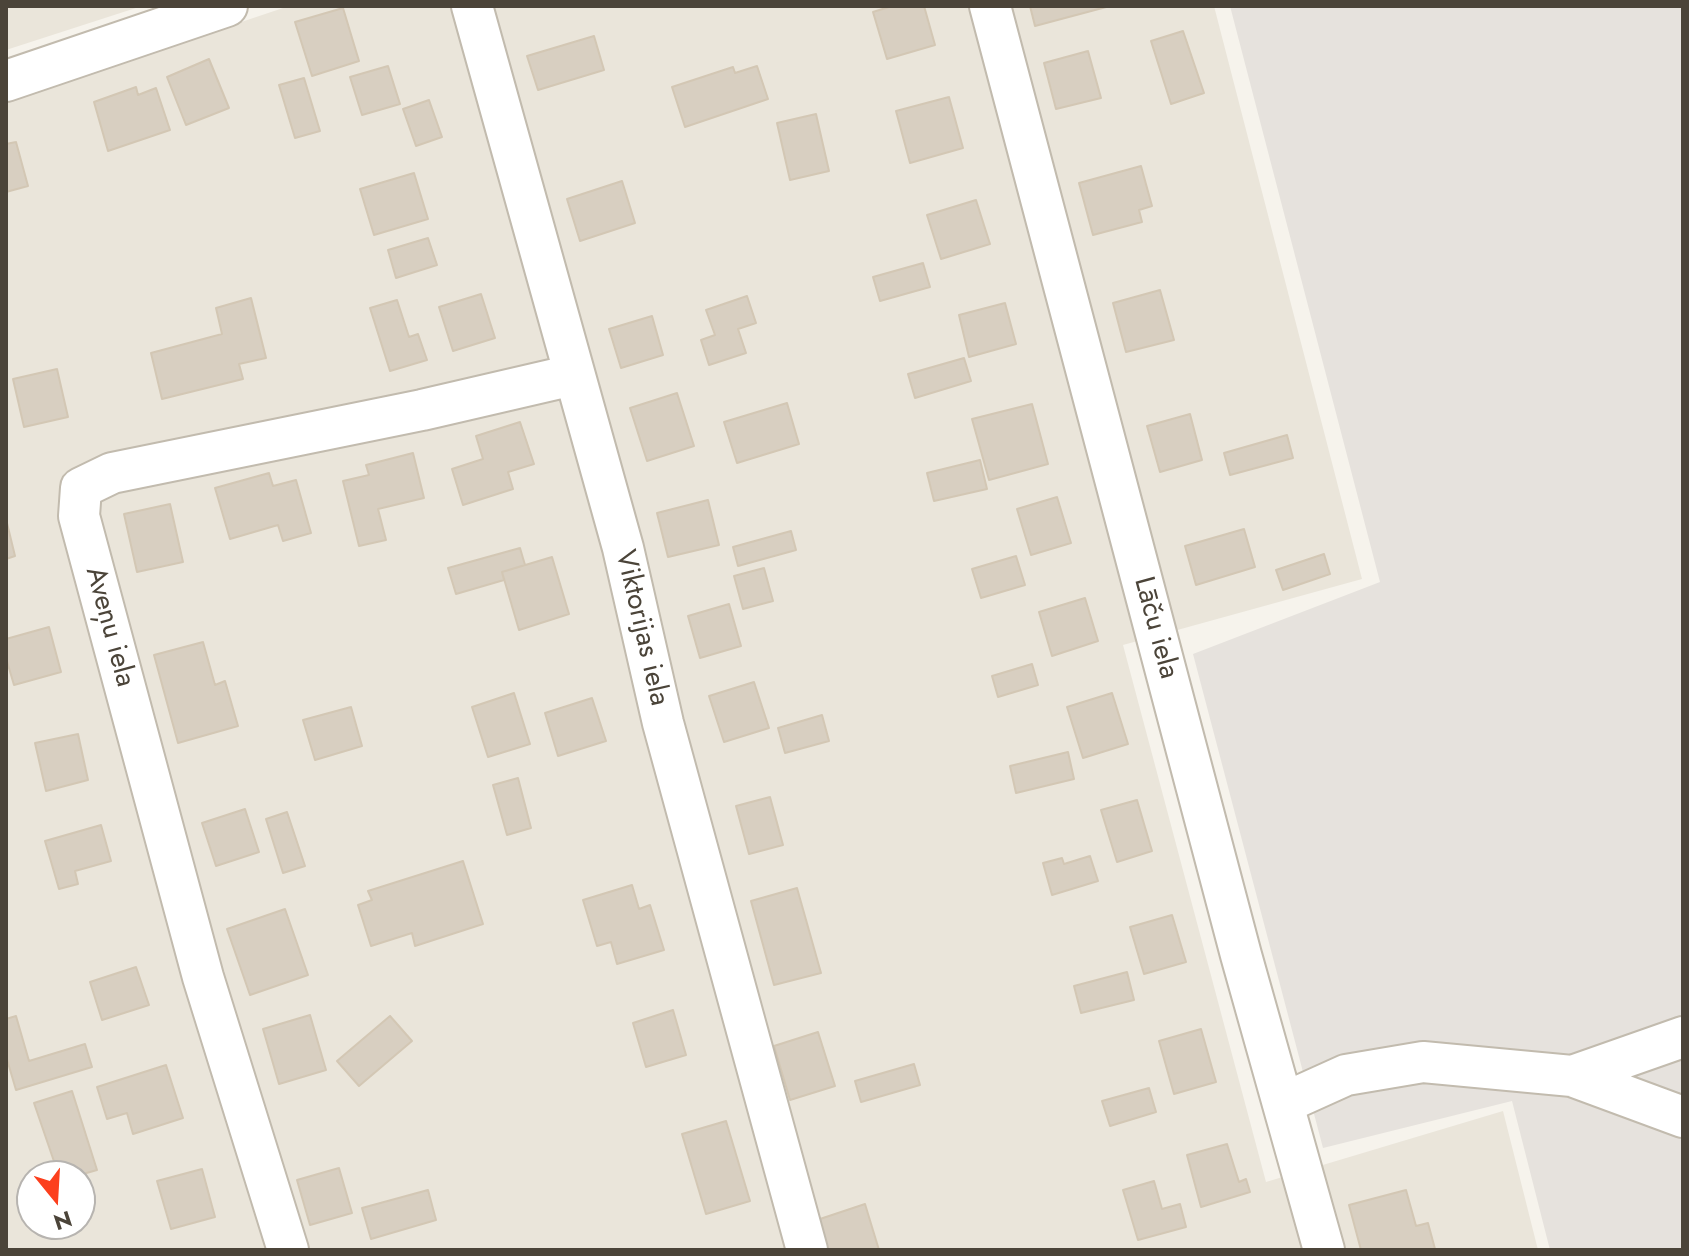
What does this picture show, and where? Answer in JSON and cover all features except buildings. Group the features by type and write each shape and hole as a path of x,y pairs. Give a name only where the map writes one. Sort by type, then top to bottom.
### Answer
{"street":[{"path":"6,81 227,6"},
{"name":"Viktorijas iela","path":"472,6 623,548 663,723 807,1250"},
{"name":"Lāču iela","path":"990,6 1241,955 1324,1250"},
{"name":"Aveņu iela","path":"288,1250 203,977 79,516 81,488 112,473 422,410 573,375"},
{"path":"1572,1076 1683,1037"},
{"path":"1284,1103 1346,1075 1423,1062 1572,1076 1683,1117"}],"shaded area":[{"path":"6,6 142,6 6,50"},
{"path":"289,6 1214,6 1362,579 1123,645 1266,1182 1503,1111 1538,1250 6,1250 6,101"},
{"path":"1230,6 1683,6 1683,1250 1550,1250 1512,1101 1323,1148 1193,654 1380,582"}]}
